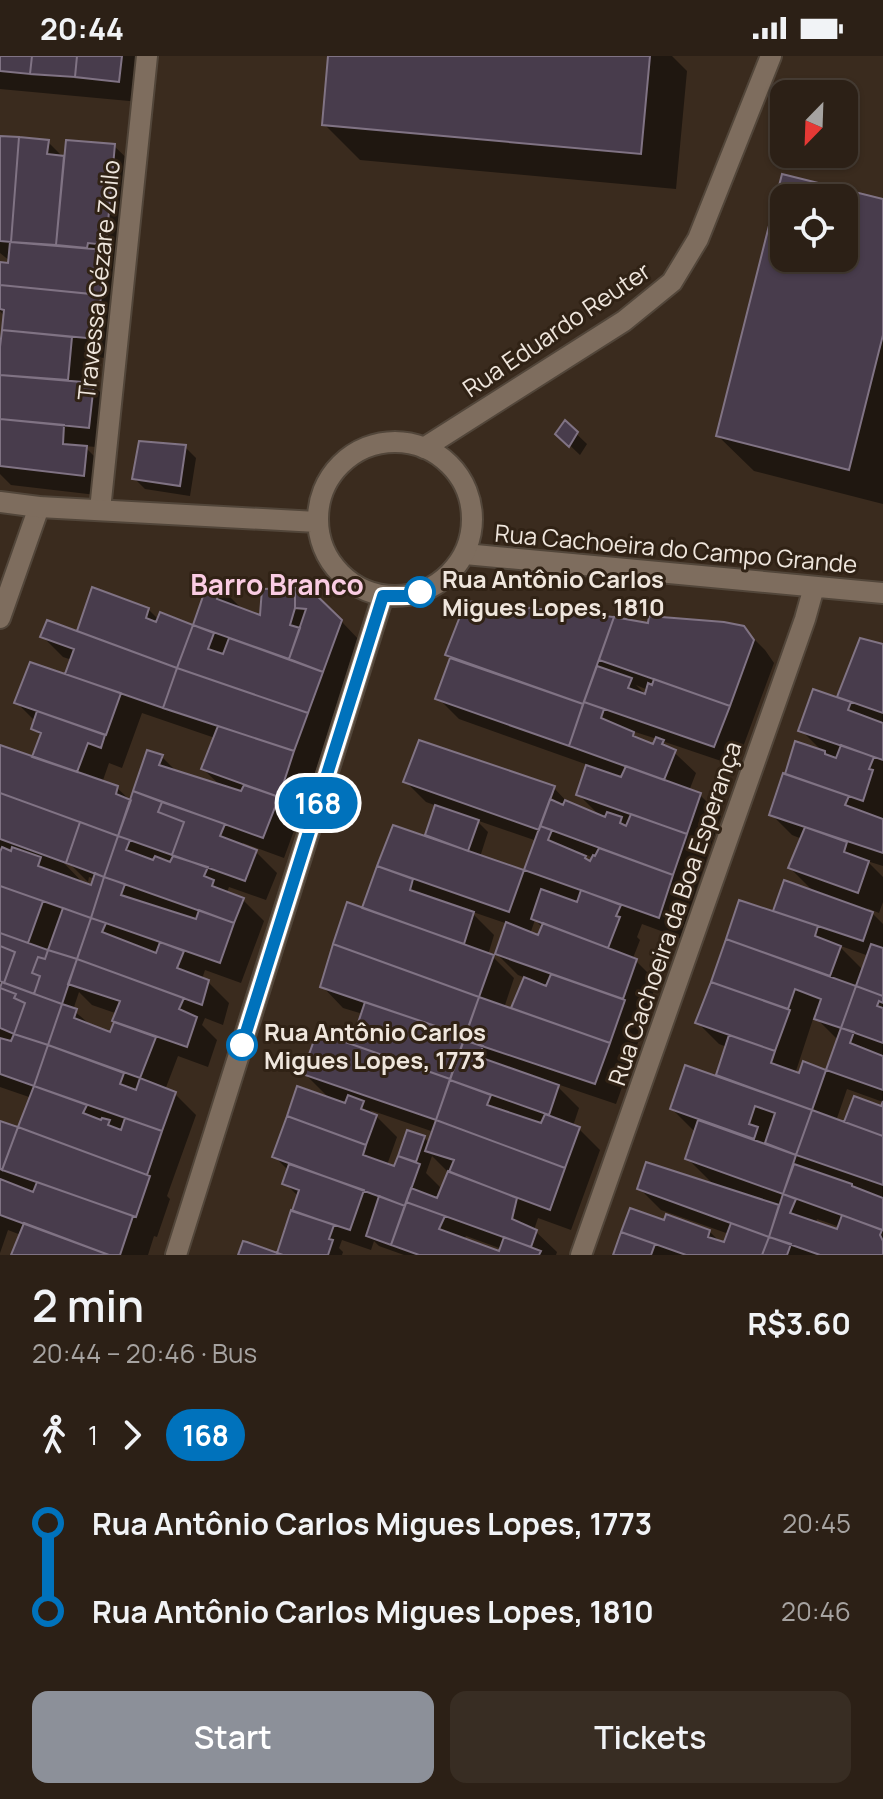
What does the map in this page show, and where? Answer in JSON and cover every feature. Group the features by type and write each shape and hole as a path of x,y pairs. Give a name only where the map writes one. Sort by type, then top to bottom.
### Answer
{"street":[{"name":"Travessa Cézare Zoilo","path":"100,510 147,56"},
{"name":"Rua Eduardo Reuter","path":"424,448 624,321 672,282 698,239 771,56"},
{"name":"Rua Cachoeira do Campo Grande","path":"317,522 321,496 333,472 353,454 377,443 404,443 424,448 450,464 464,483 472,507 473,531 465,554 450,574 431,588 408,596 383,596"},
{"path":"0,502 39,507 317,522 323,548 337,571 358,587 383,596 176,1255"},
{"path":"0,618 39,507"},
{"name":"Rua Cachoeira do Campo Grande","path":"465,554 883,593"},
{"name":"Rua Cachoeira da Boa Esperança","path":"581,1255 814,587"}],"building":[{"path":"0,56 32,56 30,74 0,71"},
{"path":"32,56 77,56 75,77 30,74"},
{"path":"77,56 122,56 119,82 75,77"},
{"path":"328,56 650,56 641,154 322,125"},
{"path":"0,136 19,137 11,242 0,241"},
{"path":"19,137 49,140 47,154 64,156 56,245 11,242"},
{"path":"66,140 115,144 106,245 88,243 87,248 56,245"},
{"path":"782,174 822,184 779,184"},
{"path":"858,193 883,199 883,335 849,470 716,436 770,222 770,272 858,272"},
{"path":"10,242 105,250 101,295 0,285 0,262 8,263"},
{"path":"0,285 101,295 97,339 2,330 4,310 0,309"},
{"path":"2,330 72,337 68,380 0,375"},
{"path":"0,375 94,383 89,428 0,419"},
{"path":"0,419 64,425 63,444 87,446 84,476 0,466"},
{"path":"565,420 578,432 569,447 555,434"},
{"path":"139,441 186,445 180,486 132,479"},
{"path":"208,582 221,585 217,599 260,615 262,589 295,588 295,608 290,625 300,628 289,659 193,625"},
{"path":"92,587 149,608 146,618 156,622 160,612 193,625 177,668 77,631"},
{"path":"295,588 311,590 342,620 323,672 289,659 306,609 295,608"},
{"path":"466,601 614,617 583,704 445,655"},
{"path":"649,616 744,626 754,640 730,706 599,660 614,617 648,623"},
{"path":"47,620 177,668 163,708 65,674 74,649 40,637"},
{"path":"193,625 214,633 208,649 223,654 229,638 323,672 308,713 177,668"},
{"path":"860,638 883,644 883,713 837,697"},
{"path":"450,658 583,704 569,746 435,699"},
{"path":"30,662 121,693 106,735 14,703"},
{"path":"597,666 632,678 628,688 645,694 648,683 652,685 654,679 730,706 714,747 584,702"},
{"path":"177,668 308,713 294,751 163,708"},
{"path":"813,689 851,702 848,710 883,723 883,760 798,731"},
{"path":"584,702 604,709 601,718 634,732 633,736 653,744 656,737 664,740 662,744 676,750 664,780 569,746"},
{"path":"37,711 105,735 101,748 88,743 77,772 32,757 41,733 31,729"},
{"path":"218,726 294,751 279,797 201,769"},
{"path":"419,740 555,786 539,830 403,782"},
{"path":"795,741 836,758 841,745 874,757 863,801 785,774"},
{"path":"0,745 118,786 116,794 131,800 118,836 0,793"},
{"path":"147,750 163,755 159,765 241,791 244,785 279,797 263,838 133,791"},
{"path":"586,765 621,777 626,766 701,793 687,834 576,795"},
{"path":"783,773 849,796 845,805 883,819 883,853 769,815"},
{"path":"133,791 162,802 158,812 184,822 172,855 118,836"},
{"path":"0,793 80,822 66,863 0,839"},
{"path":"550,799 563,805 565,800 605,817 607,812 622,817 620,823 626,826 631,814 687,834 673,875 540,826"},
{"path":"162,802 225,824 220,836 257,850 245,881 172,855 184,822 158,812"},
{"path":"435,805 479,820 468,851 425,835"},
{"path":"80,822 118,836 104,877 66,863"},
{"path":"393,825 524,870 509,912 377,866"},
{"path":"540,826 552,830 548,840 586,856 590,861 599,848 673,875 659,918 524,870"},
{"path":"805,827 847,842 844,852 869,861 858,893 788,868"},
{"path":"118,836 130,840 126,850 153,860 155,856 170,862 173,856 208,867 204,876 214,880 212,886 244,898 234,923 104,877"},
{"path":"2,847 11,851 12,847 41,857 38,866 91,885 95,873 104,877 91,918 0,886"},
{"path":"377,866 413,879 410,890 474,912 464,944 362,908"},
{"path":"104,877 125,884 121,895 196,919 199,910 234,923 220,963 91,918"},
{"path":"784,880 873,912 863,941 773,911"},
{"path":"0,886 43,901 28,943 0,933"},
{"path":"541,889 577,902 581,890 621,905 616,916 620,917 608,948 531,919"},
{"path":"739,900 818,926 815,936 841,946 830,976 726,939"},
{"path":"347,902 494,955 479,997 333,944"},
{"path":"63,908 91,918 77,959 48,950"},
{"path":"91,918 106,923 102,932 156,953 160,942 184,951 177,968 209,980 202,1005 77,959"},
{"path":"506,922 538,935 543,923 637,959 623,999 495,954"},
{"path":"0,933 48,950 45,959 38,957 32,973 40,976 34,994 4,983 15,952 0,946"},
{"path":"726,939 856,986 841,1028 814,1019 821,999 795,989 788,1009 711,982"},
{"path":"333,944 479,997 465,1036 320,987"},
{"path":"871,944 883,948 883,996 856,986"},
{"path":"0,946 15,952 4,983 0,981"},
{"path":"48,950 77,959 62,1004 34,994 40,976 32,973 38,957 45,959"},
{"path":"77,959 184,998 179,1009 197,1017 187,1047 112,1021 120,1001 68,984"},
{"path":"551,974 625,1000 610,1043 511,1008 524,977 546,986"},
{"path":"2,982 62,1004 48,1045 14,1034 25,1003 14,998 16,994 0,988"},
{"path":"711,982 790,1010 775,1051 695,1023"},
{"path":"856,986 883,996 883,1003 879,1001 877,1006 883,1008 883,1043 841,1028"},
{"path":"0,988 16,994 14,998 25,1003 14,1034 0,1028"},
{"path":"479,997 610,1043 595,1084 464,1040"},
{"path":"365,1002 465,1036 450,1079 351,1044"},
{"path":"62,1004 77,1009 74,1018 110,1032 114,1022 156,1037 140,1078 48,1045"},
{"path":"841,1028 854,1032 850,1043 883,1056 883,1090 826,1070"},
{"path":"317,1032 450,1079 436,1120 302,1074"},
{"path":"14,1034 48,1045 34,1086 0,1074 0,1038 11,1041"},
{"path":"729,1035 775,1051 771,1063 799,1073 803,1061 826,1070 812,1110 716,1075"},
{"path":"464,1040 483,1046 479,1057 559,1085 549,1115 450,1080"},
{"path":"48,1045 124,1073 120,1084 136,1090 140,1078 176,1092 162,1131 34,1086"},
{"path":"685,1065 812,1110 796,1155 765,1143 775,1113 755,1106 749,1124 758,1127 754,1139 670,1109"},
{"path":"450,1080 491,1095 487,1105 541,1123 545,1114 580,1127 565,1168 436,1120"},
{"path":"34,1086 87,1105 83,1113 110,1120 108,1125 121,1130 125,1118 162,1131 147,1175 18,1127"},
{"path":"297,1086 345,1103 348,1095 364,1101 361,1109 377,1115 366,1145 287,1116"},
{"path":"854,1096 881,1106 883,1101 883,1136 844,1122"},
{"path":"812,1110 883,1136 883,1185 796,1155"},
{"path":"287,1116 366,1145 363,1155 394,1166 398,1156 420,1164 405,1206 272,1157"},
{"path":"436,1120 565,1168 550,1210 449,1172 454,1160 425,1151"},
{"path":"698,1120 796,1155 783,1194 685,1159"},
{"path":"0,1121 18,1127 2,1170 0,1169"},
{"path":"18,1127 150,1176 136,1217 2,1170"},
{"path":"407,1130 425,1136 416,1162 398,1156"},
{"path":"646,1162 779,1205 769,1237 637,1189"},
{"path":"289,1164 364,1190 350,1230 292,1211 299,1190 282,1184"},
{"path":"794,1164 883,1198 883,1230 783,1194"},
{"path":"448,1171 517,1198 512,1219 537,1230 531,1247 406,1202 411,1188 437,1198"},
{"path":"0,1179 33,1192 37,1182 133,1216 120,1255 109,1255 0,1215"},
{"path":"783,1194 796,1199 790,1213 837,1229 842,1215 882,1230 883,1255 820,1255 769,1237"},
{"path":"379,1196 405,1206 391,1245 366,1236"},
{"path":"406,1202 445,1216 439,1229 499,1251 504,1237 541,1251 539,1255 419,1255 391,1245"},
{"path":"630,1208 664,1220 666,1214 710,1230 708,1237 724,1242 731,1223 769,1237 762,1255 686,1255 621,1232"},
{"path":"291,1210 334,1225 328,1255 277,1253"},
{"path":"24,1223 109,1255 11,1255"},
{"path":"621,1232 655,1244 651,1255 613,1255"},
{"path":"769,1237 791,1244 787,1255 762,1255"},
{"path":"243,1241 247,1242 283,1255 238,1255"}],"bus line":[{"name":"168","path":"242,1045 383,596 408,596 420,592"}],"place":[{"name":"Rua Antônio Carlos Migues Lopes, 1810","path":"420,592"},
{"name":"Rua Antônio Carlos Migues Lopes, 1773","path":"242,1045"}],"district":[{"name":"Barro Branco","path":"277,584"}]}
